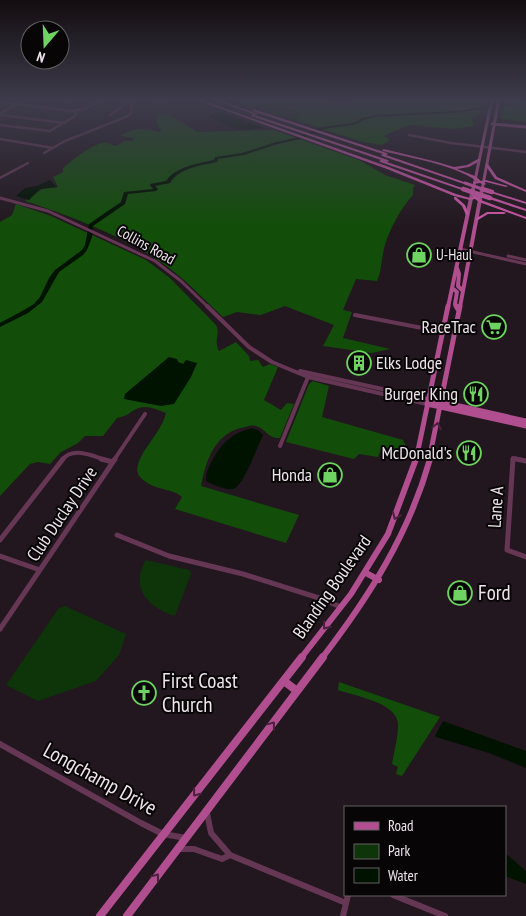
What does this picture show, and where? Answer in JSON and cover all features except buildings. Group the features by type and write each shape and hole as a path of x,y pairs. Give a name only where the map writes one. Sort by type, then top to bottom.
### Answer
{"highway":[{"path":"313,142 388,168 446,192 470,199 479,198 526,218"},
{"path":"328,142 491,194 526,209"},
{"path":"343,142 491,194 526,201"},
{"path":"350,142 444,167 483,182 526,192"},
{"path":"444,167 466,167 479,160"},
{"path":"487,166 496,178 526,192"},
{"path":"486,172 493,179 514,189"},
{"path":"474,183 483,182"},
{"path":"473,190 479,198"},
{"path":"446,192 462,203 467,214"},
{"path":"477,219 485,214 496,212 526,218"}],"main road":[{"name":"Blanding Boulevard","path":"100,916 341,607 366,573 388,534 410,481 483,142"},
{"name":"Blanding Boulevard","path":"127,916 346,628 379,580 403,537 423,484 441,404 491,142"},
{"path":"457,266 460,274 458,286 463,291"},
{"path":"452,288 457,292 455,304 459,311"},
{"name":"Collins Road","path":"428,401 526,426"},
{"name":"Collins Road","path":"441,404 526,420"},
{"path":"410,481 423,484"},
{"path":"366,573 379,580"},
{"path":"284,681 297,692"}],"street":[{"path":"16,142 53,148"},
{"path":"44,153 64,142"},
{"path":"440,142 524,151"},
{"path":"0,178 28,163"},
{"name":"Collins Road","path":"0,198 36,207 80,225 139,252 161,265 181,281 251,348 282,367 308,377 428,401"},
{"path":"460,249 526,260"},
{"path":"471,251 526,264"},
{"path":"355,315 443,332"},
{"name":"Collins Road","path":"282,367 428,401"},
{"path":"280,446 308,377"},
{"name":"Club Duclay Drive","path":"0,629 146,414"},
{"path":"0,540 62,459 70,453 78,452 113,462"},
{"name":"Lane A","path":"526,461 513,458 506,550 526,557"},
{"path":"117,535 169,556 243,574 319,598 341,607"},
{"path":"0,556 40,570"},
{"name":"Longchamp Drive","path":"0,744 163,834 186,838"},
{"path":"206,811 209,829 213,836 225,845 230,855 347,899 343,916"},
{"path":"177,849 194,849 222,859 230,855"},
{"path":"395,896 445,916"}],"green space":[{"path":"124,142 307,142 359,160 385,175 415,185 413,195 390,231 377,281 356,279 343,310 352,312 343,338 390,349 372,353 323,346 334,325 285,306 261,315 237,312 223,317 176,273 145,252 94,227 25,201 42,189 58,187 53,177 63,172 63,168 90,148 103,143 115,146"},
{"path":"362,142 387,142 382,145"},
{"path":"16,204 51,216 146,260 170,278 216,325 218,331 217,347 219,351 236,342 249,356 250,361 258,360 263,367 270,364 278,367 264,400 281,410 287,403 294,404 280,438 273,437 259,427 253,426 235,430 226,435 219,441 209,457 201,486 299,515 286,543 175,509 182,497 174,492 150,485 142,479 137,468 140,458 160,427 166,413 149,407 139,408 117,418 103,436 85,436 78,443 61,452 50,464 38,462 30,464 0,496 0,222 12,215","holes":["177,359 178,362 183,364 125,394"]},
{"path":"313,381 329,386 322,417 403,440 407,448 404,453 382,447 378,457 359,454 354,459 286,442 309,384"},
{"path":"146,560 189,570 191,574 175,616 157,608 144,596 140,579 141,570"},
{"path":"65,606 126,634 119,655 96,681 38,701 6,685 59,608"},
{"path":"339,682 440,717 402,776 396,774 398,767 392,764 398,730 396,717 391,711 375,701 338,690"}],"water":[{"path":"50,180 57,187 40,189 29,200 16,196 25,188 37,186"},
{"path":"169,357 177,359 178,362 183,364 186,360 197,363 191,377 174,404 161,406 124,399 125,394"},
{"path":"252,428 258,430 263,435 246,474 237,487 226,489 206,481 209,467 227,440 238,433"},
{"path":"443,721 526,751 526,768 489,753 436,737"},
{"path":"506,854 526,871 526,884 506,876"}],"waterway":[{"path":"0,325 26,312 40,301 57,271 84,250 87,245 91,225 123,203 126,193 154,190 156,189 152,185 168,182 171,177 193,165 216,161 216,158 243,154 283,142"}],"place":[{"name":"U-Haul","path":"419,255"},
{"name":"RaceTrac","path":"494,327"},
{"name":"Elks Lodge","path":"359,363"},
{"name":"Burger King","path":"476,394"},
{"name":"McDonald's","path":"469,453"},
{"name":"Honda","path":"330,475"},
{"name":"Ford","path":"460,593"},
{"name":"First Coast Church","path":"144,693"}]}
